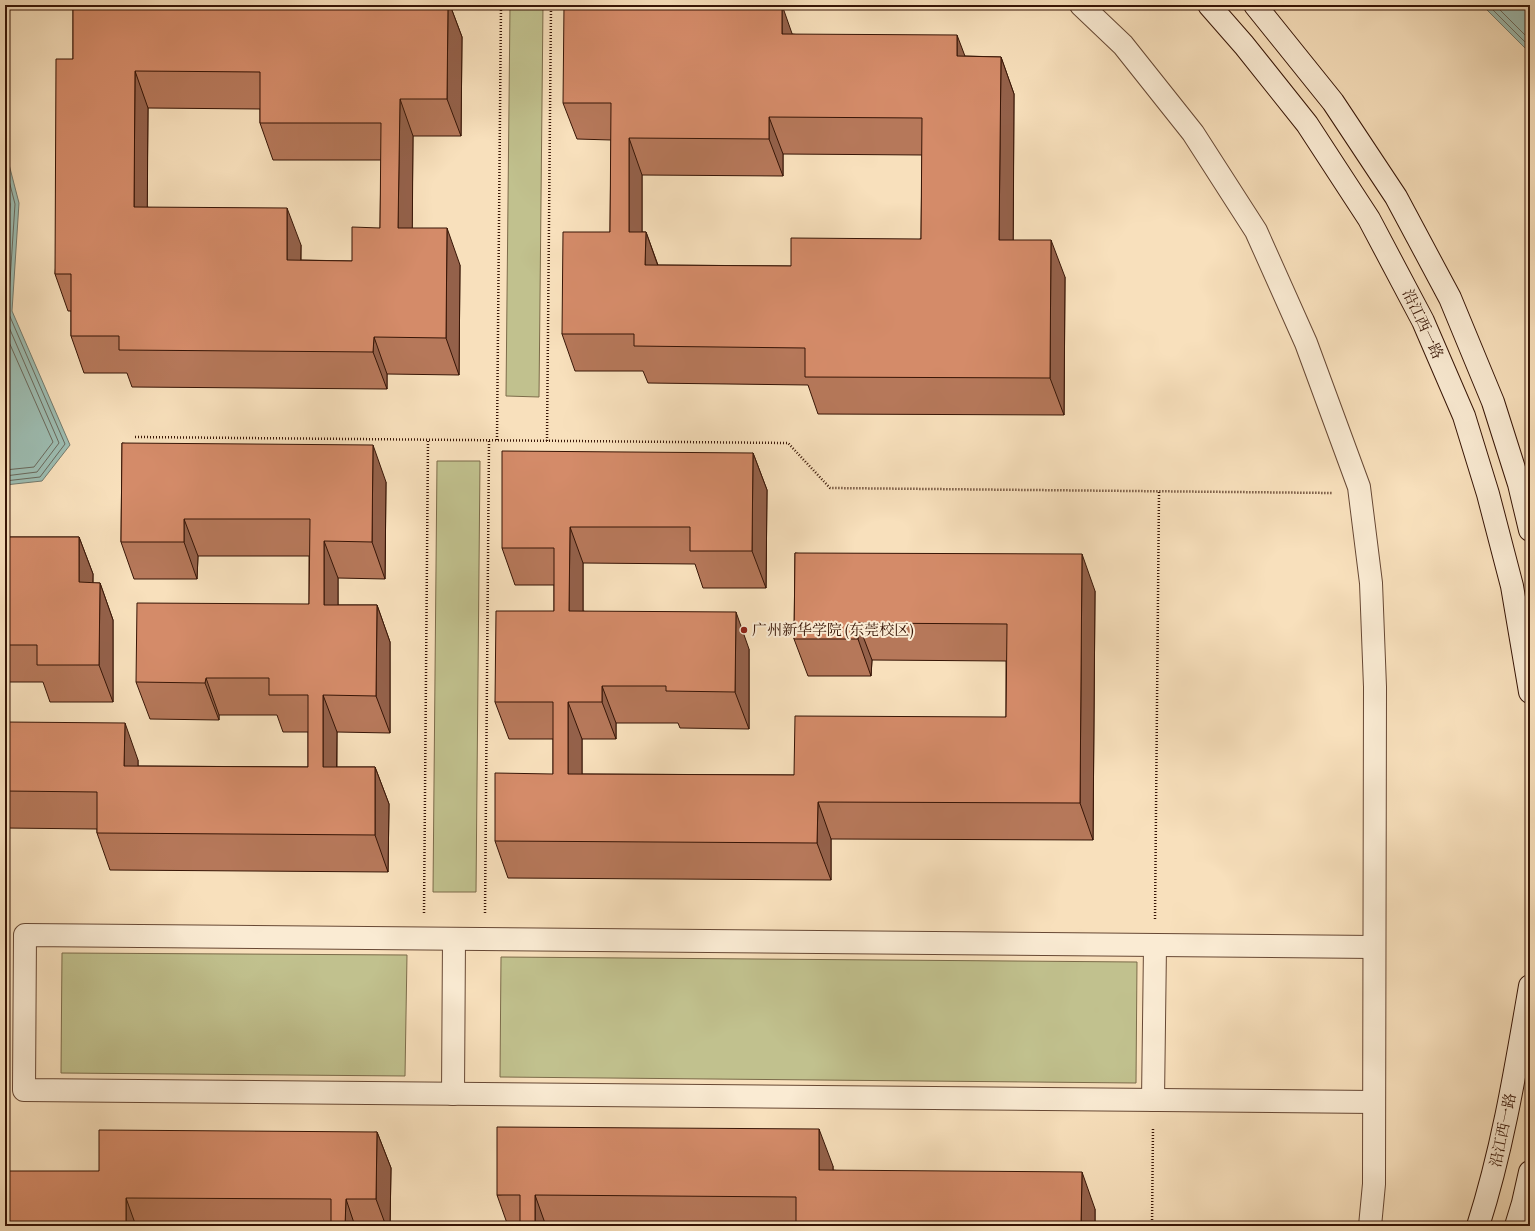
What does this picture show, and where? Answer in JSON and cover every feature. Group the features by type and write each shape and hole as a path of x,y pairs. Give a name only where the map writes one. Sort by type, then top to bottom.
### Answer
{"street":[{"path":"1080,5 1124,45 1193,133 1256,232 1306,343 1359,487 1371,583 1375,687 1374,1184 1370,1226"},
{"name":"沿江西一路","path":"1209,5 1307,124 1369,219 1423,320 1464,416 1488,494 1512,586 1530,692"},
{"path":"1255,5 1333,102 1396,197 1450,298 1493,402 1519,484 1530,530"},
{"path":"1374,947 25,935 24,1090 1374,1102"},
{"path":"453,1094 454,939"},
{"path":"1153,1100 1155,946"},
{"name":"沿江西一路","path":"1478,1226 1489,1192 1512,1087 1530,986"},
{"path":"1516,1226 1524,1203 1530,1172"}],"path":[{"path":"497,440 501,5"},
{"path":"547,441 551,5"},
{"path":"135,437 788,443 830,488 1360,493"},
{"path":"424,939 428,440"},
{"path":"484,939 489,440"},
{"path":"1155,946 1159,491"},
{"path":"1152,1226 1153,1100"}],"green space":[{"path":"510,5 543,5 539,397 506,396"},
{"path":"437,461 480,461 476,892 433,892"},
{"path":"62,953 407,955 405,1076 61,1073"},
{"path":"501,957 1137,962 1136,1083 500,1077"}],"water":[{"path":"1482,5 1530,5 1530,57 1526,49"},
{"path":"5,149 19,203 12,311 70,445 42,481 5,485"}],"building":[{"path":"73,5 448,5 447,99 400,99 398,228 447,228 446,338 374,337 373,352 119,350 119,336 71,336 71,274 55,274 56,59 73,59","holes":["135,71 260,72 260,123 381,123 380,228 352,227 352,261 287,260 287,208 134,207"]},
{"path":"564,5 782,5 782,34 957,35 957,56 1001,57 999,240 1051,240 1050,378 805,377 805,348 634,346 634,334 562,334 563,232 610,232 611,103 563,103","holes":["769,117 922,118 921,239 791,238 791,266 645,265 646,232 629,232 629,138 769,139"]},
{"path":"122,443 373,445 372,542 324,541 324,605 377,605 376,696 323,695 323,767 375,767 375,835 97,833 97,792 5,791 5,722 125,723 124,766 308,767 308,695 269,695 269,678 206,678 205,683 136,682 137,603 309,604 310,519 184,519 184,542 121,542"},
{"path":"502,451 753,453 752,551 690,551 690,527 570,527 569,611 736,612 735,692 666,691 666,686 602,686 602,702 568,702 568,774 794,775 795,716 1006,717 1007,624 858,623 858,639 794,639 795,553 1082,554 1080,803 818,802 817,843 495,841 495,773 553,774 553,702 495,702 496,611 554,611 554,548 502,548"},
{"path":"5,537 79,537 79,582 100,583 99,665 37,665 37,645 5,645"},
{"path":"497,1127 819,1129 819,1170 1082,1172 1081,1226 796,1226 796,1197 535,1195 535,1226 520,1226 520,1195 497,1195"},
{"path":"99,1130 377,1132 376,1199 346,1199 345,1226 331,1226 331,1199 126,1198 126,1226 5,1226 5,1171 99,1171"}],"place":[{"name":"广州新华学院 (东莞校区)","path":"744,630"}]}
